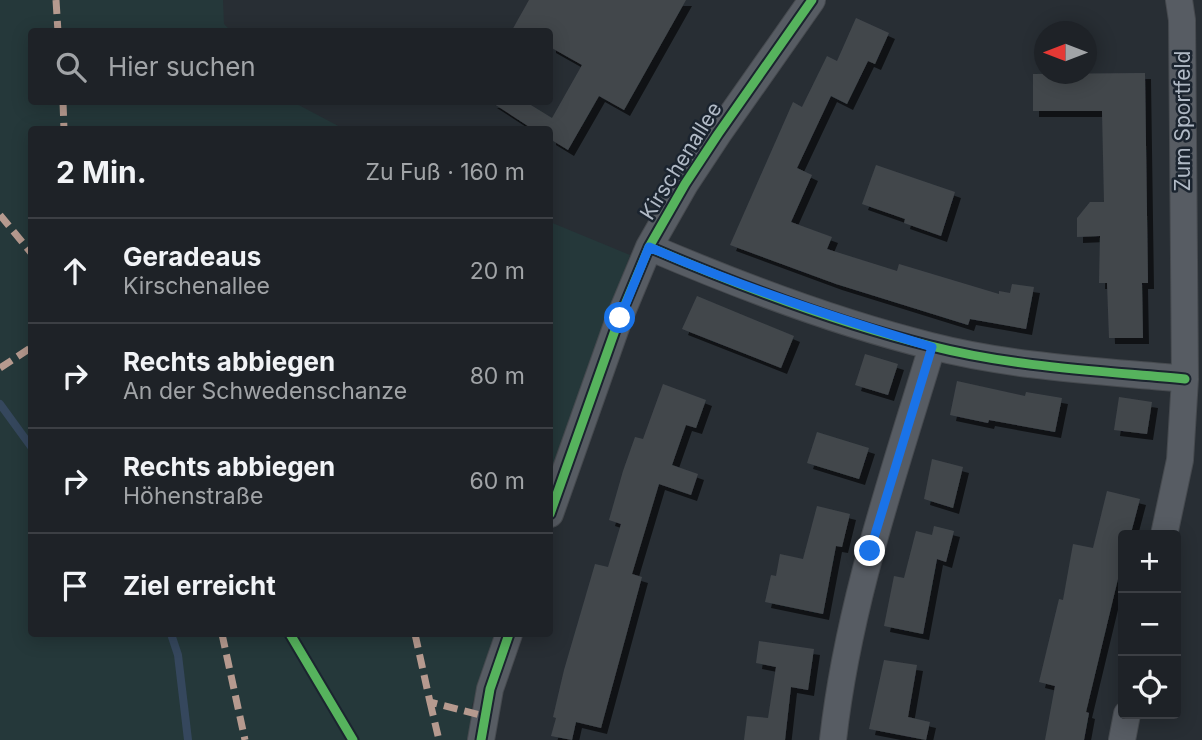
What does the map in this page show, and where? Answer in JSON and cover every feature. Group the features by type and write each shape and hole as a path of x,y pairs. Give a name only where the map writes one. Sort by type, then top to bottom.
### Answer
{"street":[{"name":"Kirschenallee","path":"553,506 620,318 649,247 685,184 812,0"},
{"name":"Zum Sportfeld","path":"1165,530 1180,460 1185,379 1182,20 1179,0"},
{"path":"649,247 773,297 932,347 1034,364 1185,379"},
{"path":"833,740 850,635 870,551 932,347"},
{"path":"481,740 491,689 508,637"},
{"path":"1122,740 1125,719"}],"shaded area":[{"path":"0,0 223,0 224,24 228,28 28,28 28,105 299,105 338,126 28,126 28,637 496,637 472,705 469,740 0,740"},
{"path":"553,223 630,255 553,473"}],"building":[{"path":"529,0 686,0 624,110 599,96 568,150 553,141 553,126 528,126 496,105 531,105 552,118 582,65 553,49 553,28 513,28"},
{"path":"856,18 889,33 875,64 868,61 847,104 831,96 797,168 812,175 791,222 832,237 827,249 897,271 899,264 999,294 999,291 1010,293 1012,284 1034,287 1026,329 970,319 968,325 836,284 730,245 793,102 802,107 827,56 837,61"},
{"path":"1097,73 1145,73 1148,283 1142,283 1143,338 1109,338 1107,283 1099,283 1100,236 1077,237 1077,218 1090,202 1104,202 1102,111 1033,111 1033,74 1034,84 1097,84"},
{"path":"876,165 955,192 941,236 904,223 905,219 862,204"},
{"path":"697,296 794,336 781,368 682,329"},
{"path":"865,354 898,364 888,395 855,385"},
{"path":"957,381 1025,396 1026,392 1062,398 1055,432 950,415"},
{"path":"663,384 706,400 696,428 686,425 672,465 698,474 691,495 659,484 632,574 642,577 601,728 576,722 572,740 551,736 564,670 595,564 608,567 621,524 609,520 623,471 635,437 643,439"},
{"path":"1119,397 1152,402 1147,434 1114,430"},
{"path":"817,432 869,448 859,479 807,463"},
{"path":"932,459 963,467 953,508 924,499"},
{"path":"1107,491 1140,499 1132,530 1118,530 1118,579 1086,712 1089,713 1084,740 1045,740 1055,686 1039,682 1059,599 1063,600 1073,544 1093,548"},
{"path":"817,506 850,514 842,547 836,546 823,614 765,602 771,575 776,576 780,554 803,559"},
{"path":"934,526 954,531 946,562 937,559 923,634 884,626 894,576 904,578 916,531 932,535"},
{"path":"759,641 814,649 808,690 791,687 785,740 744,740 747,716 768,718 776,667 756,663"},
{"path":"884,660 917,665 908,717 930,722 926,740 869,729"}],"waterway":[{"path":"0,404 28,442"},
{"path":"172,637 178,655 188,740"}],"marked path":[{"path":"56,0 58,28"},
{"path":"63,105 64,126"},
{"path":"0,215 28,249"},
{"path":"0,368 28,350"},
{"path":"223,637 245,740"},
{"path":"416,637 430,702 484,716"},
{"path":"430,702 439,740"}],"cycle path":[{"path":"553,506 619,319 649,247 685,184 812,0"},
{"path":"649,247 788,302 931,346 1025,364 1185,379"},
{"path":"292,637 353,740"},
{"path":"481,740 490,689 508,637"}],"route":[{"path":"620,318 649,247 761,293 932,347 870,551"}]}
